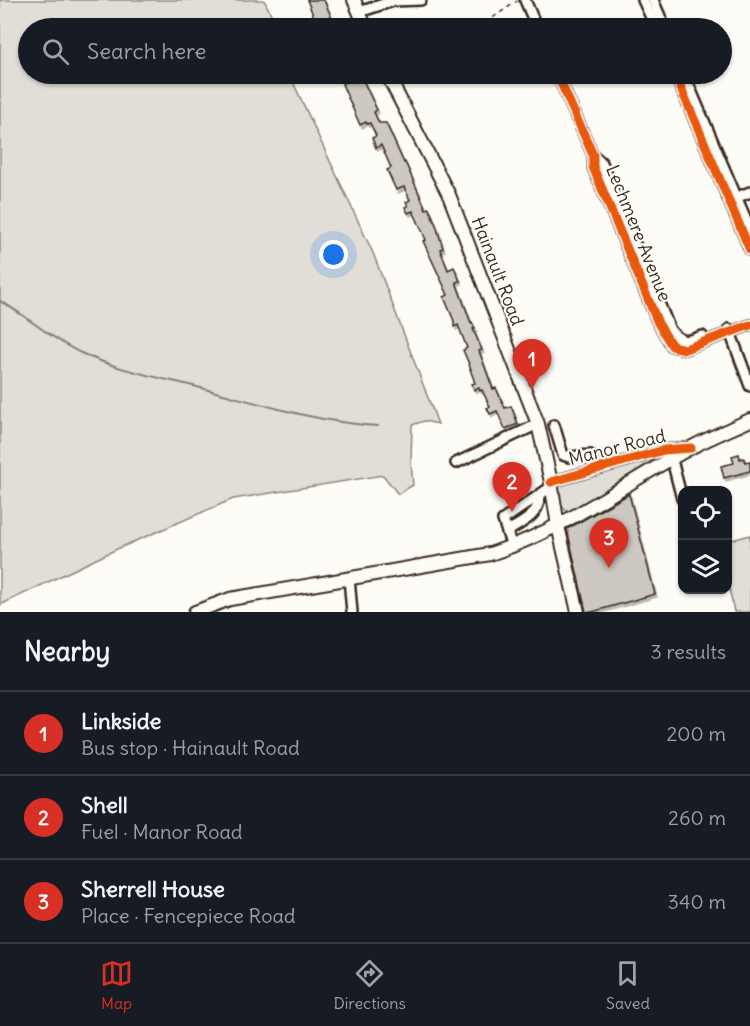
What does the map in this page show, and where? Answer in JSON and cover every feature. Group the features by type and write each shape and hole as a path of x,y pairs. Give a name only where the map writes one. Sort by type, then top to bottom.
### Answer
{"main road":[{"path":"354,0 362,18"},
{"name":"Hainault Road","path":"392,84 449,195 538,424 578,612"},
{"name":"Manor Road","path":"197,612 230,599 490,554 512,547 558,526 691,448 750,420"}],"street":[{"path":"359,12 393,1 421,0"},
{"path":"525,0 533,18"},
{"path":"643,0 651,18"},
{"path":"652,0 660,18"},
{"name":"Lechmere Avenue","path":"561,84 593,155 602,163 630,243 672,346 685,349 730,329"},
{"path":"682,84 733,199 750,250"},
{"path":"733,199 750,192"},
{"path":"733,199 750,229"},
{"path":"730,329 750,319"},
{"path":"730,329 750,325"},
{"path":"730,329 750,386"},
{"path":"740,356 750,352"},
{"path":"456,463 538,424"},
{"path":"554,425 563,455 569,457 590,455 596,469"},
{"name":"Manor Road","path":"551,484 664,450 691,448"},
{"path":"672,460 679,486"},
{"path":"512,547 507,532 536,513 540,496 551,484"},
{"path":"349,578 352,612"}],"path":[{"path":"492,18 518,0"},
{"path":"394,87 399,84"}],"shaded area":[{"path":"0,0 264,0 273,18 18,18 18,84 294,84 373,253 438,424 424,421 412,425 413,485 398,494 383,475 233,499 117,549 0,605"},
{"path":"678,451 570,513 559,501 555,484"},
{"path":"750,535 750,612 734,612 730,594 732,540"}],"building":[{"path":"307,0 324,0 332,18 314,18"},
{"path":"342,84 365,84 377,110 374,112 379,123 386,123 426,209 429,208 448,270 454,267 460,281 456,282 475,329 473,329 482,350 479,351 493,389 496,388 505,408 511,406 518,424 505,429 497,411 490,414 487,408 490,407 482,390 480,391 479,388 474,390 472,384 475,383 463,350 467,348 458,325 454,327 454,321 444,297 448,295 423,241 426,240 413,211 408,213 405,207 408,206 406,202 410,200 404,187 396,190 387,170 391,168 381,145 376,148 372,138 376,136 370,123 360,125"},
{"path":"739,454 740,459 744,458 745,462 750,461 750,471 724,478 721,466 734,463 732,456"},
{"path":"516,491 522,499 510,507 505,499"},
{"path":"629,494 655,594 586,612 567,529"}],"waterway":[{"path":"0,301 70,347 105,363 303,415 378,426"}],"cycle path":[{"path":"561,84 593,155 593,167 658,323 672,346 685,349 750,325"},
{"path":"679,84 750,250"},
{"path":"551,482 664,450 691,448"}],"place":[{"name":"Linkside","path":"532,389"},
{"name":"Shell","path":"512,512"},
{"name":"Sherrell House","path":"609,568"}]}
